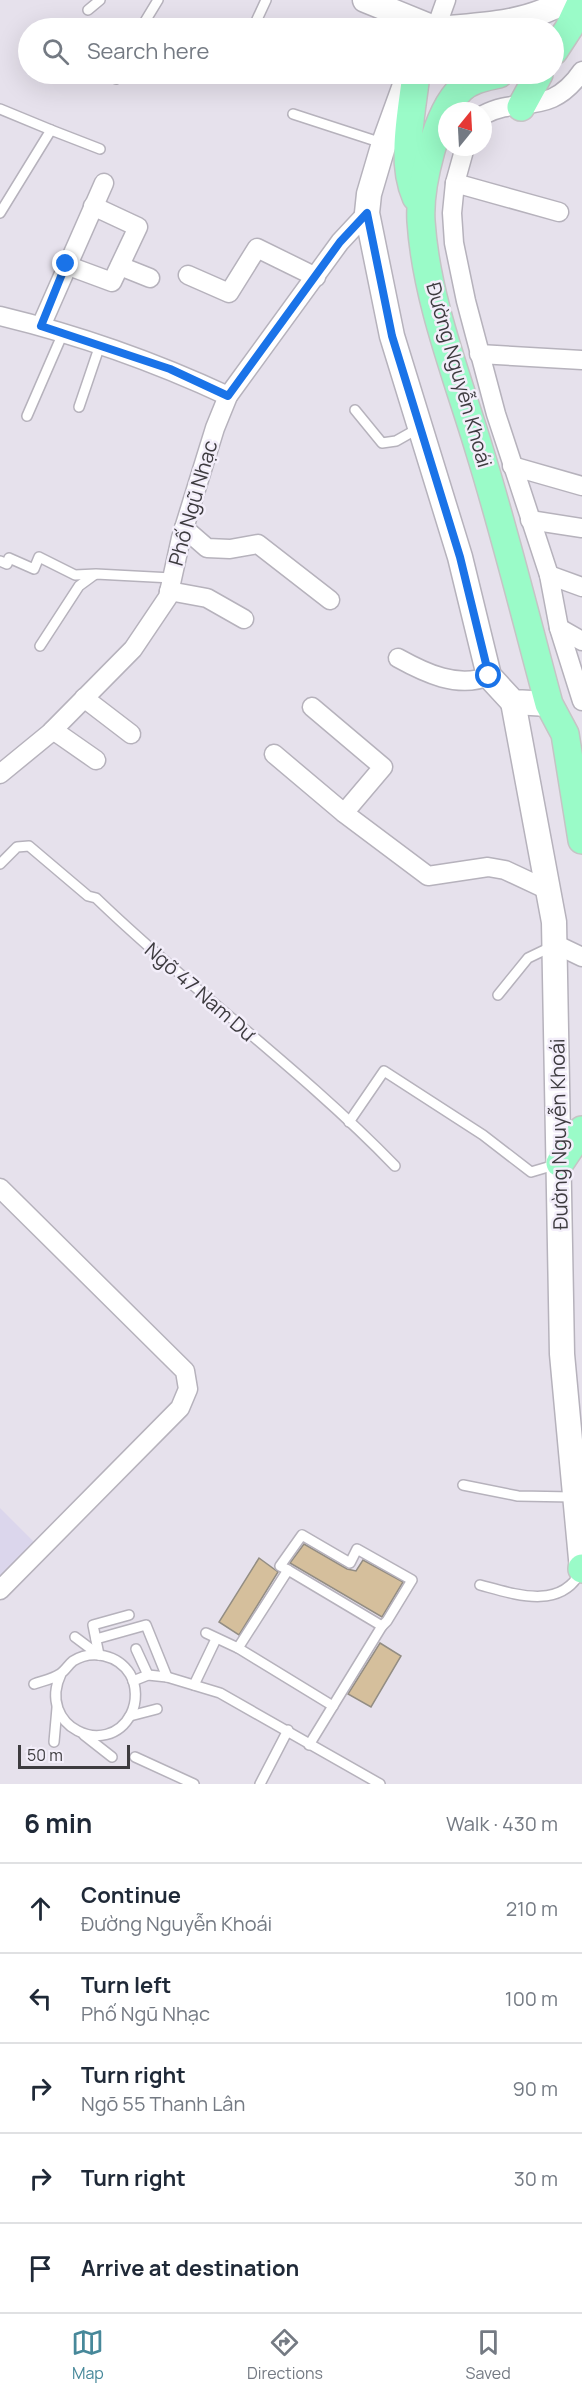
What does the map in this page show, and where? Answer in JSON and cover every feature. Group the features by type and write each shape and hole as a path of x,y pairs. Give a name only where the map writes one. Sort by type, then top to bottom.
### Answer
{"main road":[{"path":"564,36 582,0"},
{"path":"415,84 410,133 410,175 421,207"},
{"name":"Đường Nguyễn Khoái","path":"468,84 452,99 436,140 423,184 421,207 432,286 492,492 549,704 565,734 582,840"},
{"path":"521,107 534,84"},
{"path":"560,1163 582,1130"}],"street":[{"path":"365,0 410,18"},
{"path":"439,18 446,0"},
{"path":"509,18 566,0"},
{"path":"492,113 543,102 560,95 581,76"},
{"path":"405,84 369,194 367,213 392,336 460,557 489,676 513,702 549,704"},
{"name":"Đường Nguyễn Khoái","path":"462,156 455,183 452,213 454,243 479,354 512,466 549,575 559,628 582,701"},
{"path":"41,326 66,264 104,183"},
{"path":"455,183 559,212"},
{"path":"66,264 112,282 120,266 138,227 93,206"},
{"name":"Phố Ngũ Nhạc","path":"0,774 53,730 133,649 168,597 184,528 215,428 228,396 340,242 367,213"},
{"path":"188,274 229,293 257,248 316,276"},
{"path":"120,266 150,278"},
{"path":"0,316 41,326 170,369 228,396"},
{"path":"479,354 582,360"},
{"path":"512,466 582,486"},
{"path":"530,520 582,528"},
{"path":"184,528 207,548 230,549 258,544 330,600"},
{"path":"549,575 582,587"},
{"path":"171,585 207,598 244,619"},
{"path":"559,628 582,641"},
{"path":"398,658 428,675 468,680 478,680 489,676"},
{"path":"84,698 131,734"},
{"name":"Đường Nguyễn Khoái","path":"513,702 550,891 555,945 562,1354 582,1569"},
{"path":"312,707 383,767 344,813"},
{"path":"53,730 96,760"},
{"path":"274,754 344,813 428,876 488,867 505,870 550,891"},
{"path":"555,945 582,957"},
{"path":"0,1188 185,1371 188,1389 180,1408 0,1590"}],"lane":[{"path":"88,10 100,0"},
{"path":"147,18 158,0"},
{"path":"258,18 266,0"},
{"path":"0,109 100,149"},
{"path":"293,114 384,144"},
{"path":"0,213 51,130"},
{"path":"27,416 63,333"},
{"path":"79,407 100,345"},
{"path":"355,410 382,443 396,441 419,428"},
{"path":"0,561 7,564 9,558 34,569 39,557 75,575 96,574 171,585"},
{"path":"39,646 79,586 96,574"},
{"name":"Ngõ 47 Nam Dư","path":"0,864 17,847 29,846 88,896 96,898 163,960 349,1122 395,1166"},
{"path":"498,995 528,958 555,945"},
{"path":"349,1122 384,1071 483,1135 531,1172 560,1163"},
{"path":"463,1485 518,1496 575,1497"},
{"path":"309,1744 412,1580 357,1550 350,1563 302,1534 280,1566 382,1626"},
{"path":"480,1585 525,1597 547,1597 575,1581 582,1569"},
{"path":"238,1648 288,1570"},
{"path":"99,1655 93,1625 129,1615"},
{"path":"96,1639 146,1625 167,1677"},
{"path":"206,1633 238,1648 333,1706"},
{"path":"75,1637 99,1655 116,1661 133,1681 135,1699 130,1716"},
{"path":"194,1685 216,1639"},
{"path":"136,1649 148,1675"},
{"path":"34,1684 61,1674 82,1657 99,1655"},
{"path":"54,1742 57,1708 55,1690 61,1674"},
{"path":"133,1681 148,1675 167,1677 220,1693 380,1784"},
{"path":"57,1708 67,1724 112,1757"},
{"path":"82,1733 109,1733 130,1716 157,1709"},
{"path":"260,1784 288,1730"},
{"path":"135,1756 194,1784"}],"shaded area":[{"path":"0,1508 36,1544 0,1579"}],"building":[{"path":"304,1544 347,1569 356,1571 363,1560 403,1582 382,1617 290,1563"},
{"path":"259,1558 278,1572 239,1635 219,1622"},
{"path":"380,1643 401,1656 371,1707 348,1694"}],"route":[{"path":"66,264 41,326 170,369 228,396 340,242 367,213 392,336 460,557 489,676"}]}
